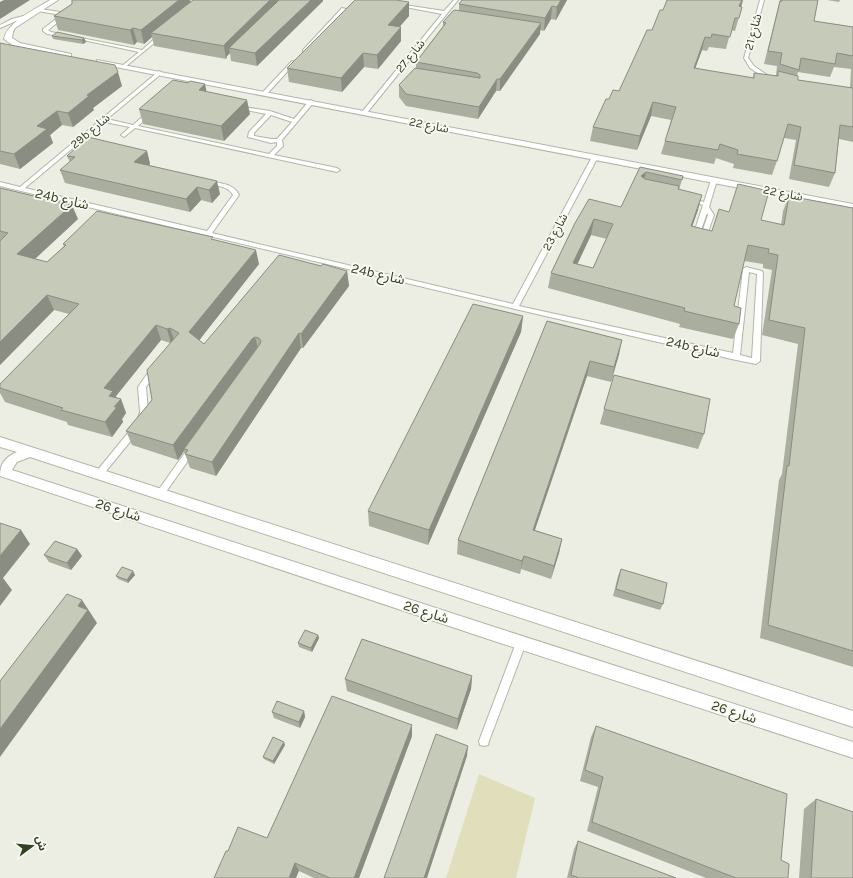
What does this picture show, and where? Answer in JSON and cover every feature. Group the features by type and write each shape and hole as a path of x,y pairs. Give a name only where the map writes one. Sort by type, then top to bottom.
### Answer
{"street":[{"path":"55,0 11,30 8,34 8,39 18,45 78,58"},
{"name":"شارع 22","path":"93,61 853,207"},
{"name":"شارع 26","path":"0,442 853,719"},
{"path":"1,472 13,459 29,452"},
{"name":"شارع 26","path":"1,472 521,643 853,750"}],"lane":[{"name":"شارع 27","path":"364,113 396,73 446,16 456,0"},
{"name":"شارع 21","path":"762,0 746,58 748,64 754,70 774,80"},
{"path":"391,4 446,16"},
{"path":"40,10 65,14"},
{"path":"70,10 47,27 46,31 141,51"},
{"path":"301,54 344,10"},
{"path":"0,27 14,20 31,15"},
{"path":"124,67 165,32"},
{"path":"24,54 38,50"},
{"path":"264,94 296,60"},
{"name":"29b شارع","path":"21,190 159,73"},
{"path":"396,73 403,75"},
{"path":"270,113 251,133 250,136 271,141 279,140 311,102"},
{"path":"230,105 270,113 295,121"},
{"path":"124,135 156,108"},
{"path":"104,120 337,170"},
{"path":"271,155 280,146 279,140"},
{"name":"شارع 23","path":"515,307 595,157"},
{"path":"697,233 714,180"},
{"path":"201,181 231,188 235,191 236,195 208,234"},
{"name":"24b شارع","path":"0,184 515,307 736,357 756,361 760,273 746,269 736,357"},
{"path":"685,200 706,205"},
{"path":"704,235 711,215 706,205"},
{"path":"99,474 142,420 144,412 142,387 160,363"},
{"path":"160,494 196,443"},
{"path":"484,741 521,643"}],"shaded area":[{"path":"479,774 535,798 516,878 446,878"}],"building":[{"path":"72,0 179,0 141,30 133,28 130,30 54,16 72,4"},
{"path":"193,0 270,0 224,46 151,33"},
{"path":"279,0 311,0 255,53 229,48"},
{"path":"355,0 396,0 409,2 388,25 401,27 377,55 363,53 341,78 287,68"},
{"path":"462,0 561,0 557,7 552,6 545,18 459,4"},
{"path":"667,0 742,0 739,6 742,7 739,18 735,18 730,37 712,34 711,38 705,37 694,68 754,78 754,73 778,76 778,71 798,76 798,80 853,88 853,127 840,125 835,173 794,165 801,127 788,124 777,161 737,154 738,150 720,144 718,150 665,141 676,107 653,102 640,136 593,127 606,99 609,99 613,90 619,91 647,30 652,30 660,10 663,10"},
{"path":"818,0 814,21 853,27 853,56 837,53 835,64 801,58 799,70 780,64 782,53 768,51 780,1"},
{"path":"455,10 541,23 500,79 497,79 479,107 406,94 399,85 415,68 480,78 480,75 477,73 416,62 446,23 443,22"},
{"path":"57,32 84,38 82,40 52,36"},
{"path":"0,43 115,65 118,72 87,95 89,96 68,113 57,111 37,126 47,129 14,154 0,151"},
{"path":"173,80 205,84 199,90 247,100 221,126 139,109"},
{"path":"88,137 147,151 134,162 217,181 209,190 197,187 186,199 60,170 75,157 67,156"},
{"path":"640,167 683,176 682,180 646,172 641,176 645,179 679,186 678,189 702,195 691,226 712,231 719,209 729,212 738,184 769,191 761,220 784,225 789,196 853,208 853,651 768,625 805,328 769,320 778,255 768,253 769,249 748,245 734,306 741,308 739,324 684,311 685,308 551,273 575,223 589,199 621,207","holes":["594,219 613,224 593,268 573,263"]},
{"path":"0,188 72,205 17,254 47,262 66,245 63,244 97,211 213,237 211,239 256,250 189,332 204,344 279,255 321,266 323,264 347,271 301,334 299,333 212,462 185,454 188,450 184,449 260,344 261,341 259,338 255,337 252,339 173,445 126,431 152,400 147,370 179,333 170,328 167,329 156,325 104,388 113,391 109,396 121,399 114,407 117,407 105,422 61,410 63,408 0,388 0,384 79,304 47,295 0,342 0,241 8,233 0,231"},
{"path":"473,304 523,316 429,530 368,511"},
{"path":"547,321 622,340 614,367 590,361 533,530 562,539 554,566 524,556 522,561 458,540"},
{"path":"614,375 710,399 704,434 604,409"},
{"path":"0,523 21,530 0,556"},
{"path":"55,541 77,549 67,563 44,555"},
{"path":"122,567 133,571 127,580 116,576"},
{"path":"621,569 667,583 663,604 616,589"},
{"path":"67,594 82,600 78,606 88,610 0,729 0,681"},
{"path":"305,630 318,635 311,648 298,643"},
{"path":"362,639 472,676 458,719 345,679"},
{"path":"332,696 412,725 354,878 330,878 295,863 289,878 214,878 238,827 267,838"},
{"path":"277,701 304,711 299,722 272,712"},
{"path":"596,726 787,794 781,860 789,864 788,878 736,878 592,822 603,777 585,770"},
{"path":"436,734 468,746 424,878 384,878"},
{"path":"273,737 284,742 273,761 263,757"},
{"path":"816,799 853,812 853,878 811,878"},
{"path":"578,841 676,878 577,878 571,875"}]}
